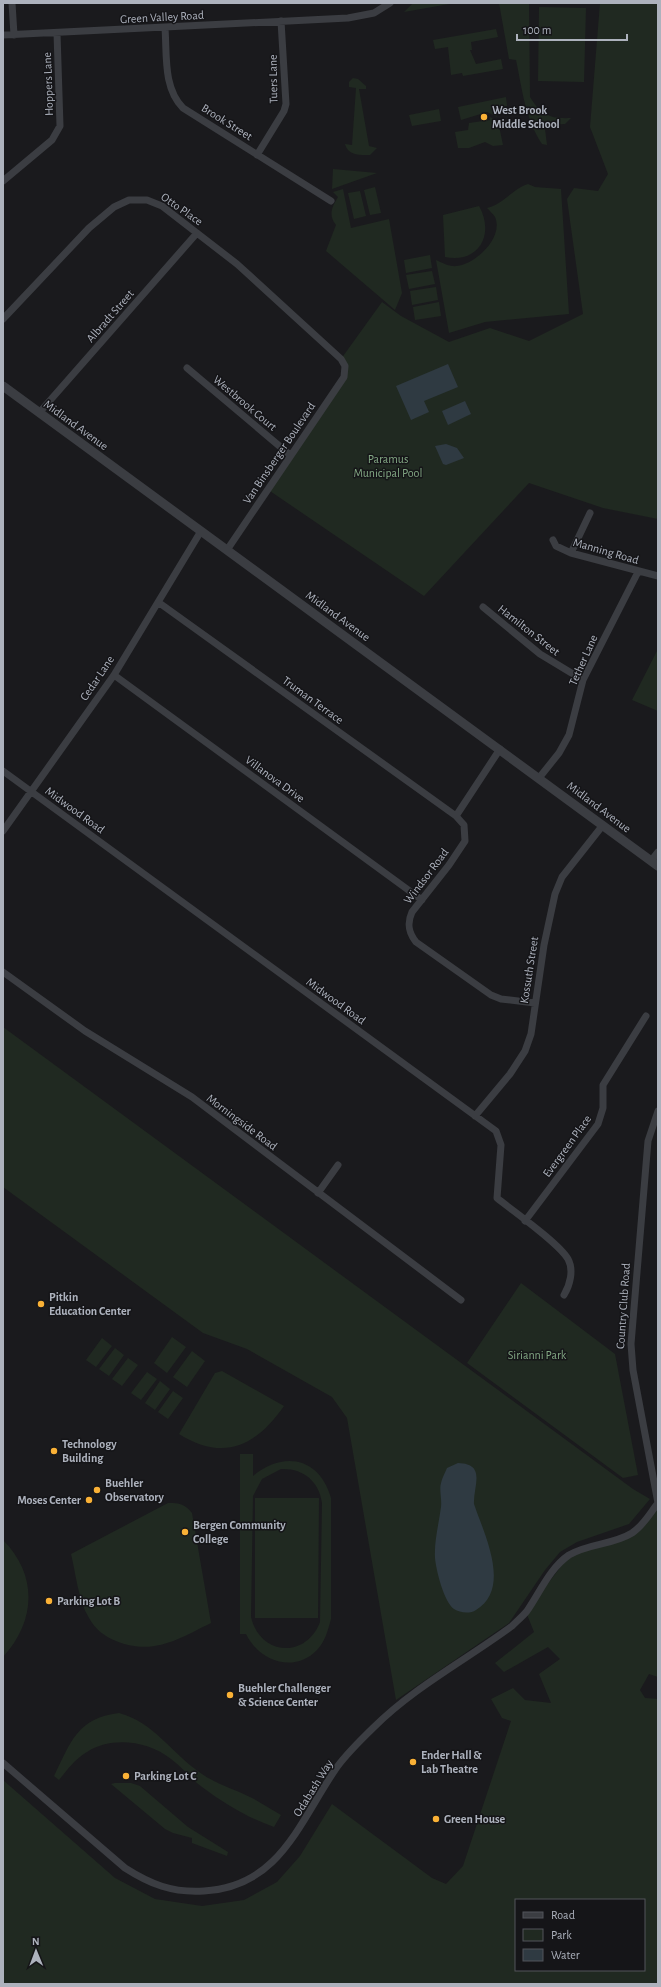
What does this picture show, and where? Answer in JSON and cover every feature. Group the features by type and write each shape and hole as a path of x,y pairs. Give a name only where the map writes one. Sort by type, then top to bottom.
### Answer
{"street":[{"path":"12,3 14,35"},
{"name":"Green Valley Road","path":"3,35 165,28 363,16 374,14 390,3"},
{"name":"Tuers Lane","path":"258,155 284,111 286,104 281,21"},
{"name":"Brook Street","path":"165,28 169,82 173,95 178,103 331,200"},
{"name":"Hoppers Lane","path":"3,182 52,140 60,126 57,33"},
{"name":"Otto Place","path":"3,319 89,228 120,203 138,199 154,202 237,264 336,353 345,366"},
{"name":"Albradt Street","path":"39,413 197,233"},
{"name":"Van Binsberger Boulevard","path":"226,550 337,388 344,376 345,366"},
{"name":"Westbrook Court","path":"187,368 290,455"},
{"name":"Midland Avenue","path":"3,386 655,863"},
{"path":"571,553 590,513"},
{"name":"Cedar Lane","path":"3,832 114,675 201,531"},
{"name":"Manning Road","path":"553,540 556,546 571,553 638,572 658,576"},
{"name":"Tether Lane","path":"539,778 558,753 569,735 583,680 638,572"},
{"name":"Truman Terrace","path":"158,602 456,816"},
{"name":"Hamilton Street","path":"483,607 540,654 583,680"},
{"name":"Villanova Drive","path":"114,675 422,900"},
{"path":"456,816 500,749"},
{"name":"Midwood Road","path":"3,771 496,1130 501,1145 497,1198 557,1246 568,1259 571,1275 564,1295"},
{"name":"Windsor Road","path":"456,816 464,825 464,841 410,918 409,931 416,942 491,995 501,999 535,1003"},
{"name":"Kossuth Street","path":"475,1116 510,1074 522,1056 531,1034 544,945 555,894 562,877 603,825"},
{"path":"655,863 658,852"},
{"name":"Morningside Road","path":"3,972 85,1031 192,1097 461,1300"},
{"name":"Evergreen Place","path":"525,1221 598,1124 603,1108 603,1085 646,1016"},
{"name":"Country Club Road","path":"658,1111 648,1141 630,1344 632,1370 658,1503"},
{"path":"318,1192 338,1165"},
{"name":"Odabash Way","path":"3,1763 124,1868 146,1882 167,1888 191,1892 216,1891 242,1882 260,1873 285,1849 299,1831 336,1769 374,1726 412,1694 512,1626 526,1612 555,1568 569,1556 584,1548 620,1539 633,1532 645,1522 658,1503"}],"green space":[{"path":"413,3 455,3 404,12"},
{"path":"499,3 529,3 530,97 538,108 547,115 557,118 571,118 565,124 546,125 547,145 542,144 536,134 528,114 516,60 509,59"},
{"name":"Paramus Municipal Pool","path":"600,3 658,3 658,519 603,508 529,483 424,596 267,489 344,376 341,359 382,302 401,316 449,342 490,328 529,341 583,314 567,199 574,188 598,191 608,174 590,127"},
{"path":"539,7 586,8 584,82 538,81"},
{"path":"496,29 498,37 471,42 472,50 470,50 476,64 501,59 503,69 463,76 462,73 451,75 448,47 435,49 433,40"},
{"path":"353,78 358,79 366,86 366,89 359,89 369,146 377,148 370,155 358,155 352,153 345,144 352,145 356,88 349,87 349,82"},
{"path":"506,97 507,106 496,108 497,117 487,112 461,120 458,107"},
{"path":"439,109 441,121 412,126 409,115"},
{"path":"490,117 498,121 503,145 493,146 485,142 469,148 458,148 455,132 468,130 469,123 490,120"},
{"path":"333,169 377,173 332,189"},
{"path":"528,184 535,187 561,189 569,314 485,322 449,333 436,260 449,265 457,266 464,264 480,255 492,241 496,233 497,225 495,217 487,208 498,203 522,186"},
{"path":"375,187 381,213 370,215 364,190"},
{"path":"343,189 351,228 389,219 402,293 395,310 326,251 336,225 332,218 332,211 338,197 333,192"},
{"path":"360,191 366,216 354,219 348,193"},
{"path":"479,206 484,217 485,227 481,245 467,256 457,258 445,257 443,215"},
{"path":"430,255 432,268 406,273 404,260"},
{"path":"432,271 435,284 409,289 406,275"},
{"path":"436,287 438,300 412,305 410,291"},
{"path":"439,302 441,316 415,320 413,307"},
{"path":"658,649 658,711 632,700"},
{"path":"3,1027 633,1489 650,1499 629,1524 577,1542 560,1552 545,1570 509,1623 396,1700 347,1418 332,1397 247,1349 203,1333 3,1187"},
{"name":"Sirianni Park","path":"521,1283 615,1354 638,1475 623,1478 467,1363"},
{"path":"172,1337 186,1347 167,1373 154,1363"},
{"path":"102,1338 112,1346 96,1367 86,1360"},
{"path":"115,1348 124,1355 109,1376 99,1369"},
{"path":"192,1351 205,1361 187,1387 173,1377"},
{"path":"128,1358 138,1365 122,1386 112,1379"},
{"path":"222,1371 284,1406 262,1431 250,1440 238,1446 225,1448 210,1447 179,1434 215,1373"},
{"path":"147,1372 157,1379 141,1400 131,1393"},
{"path":"160,1381 170,1389 155,1410 145,1403"},
{"path":"173,1391 183,1398 168,1419 158,1412"},
{"path":"240,1454 253,1454 253,1476 265,1468 277,1463 288,1461 300,1462 319,1474 326,1485 331,1498 331,1619 327,1632 324,1640 317,1650 308,1657 288,1663 268,1657 259,1651 246,1634 240,1634","holes":["281,1469 289,1469 309,1477 314,1482 322,1503 320,1622 313,1634 305,1642 294,1647 284,1648 273,1645 264,1639 256,1630 251,1617 253,1496 262,1479"]},
{"path":"255,1498 319,1498 318,1618 255,1618"},
{"path":"168,1503 182,1505 192,1513 211,1623 188,1635 165,1644 142,1647 116,1641 104,1635 97,1629 85,1611 71,1554"},
{"path":"658,1503 658,1677 649,1674 640,1690 645,1698 658,1699 658,1984 3,1984 3,1780 115,1878 155,1899 202,1906 244,1900 277,1882 300,1856 332,1804 432,1878 446,1884 463,1866 511,1721 502,1718 491,1699 513,1688 525,1700 551,1703 539,1674 560,1659 548,1647 504,1672 495,1663 534,1632 526,1612 569,1556 633,1532"},
{"path":"3,1540 14,1554 22,1568 27,1583 28,1598 27,1613 22,1628 14,1643 3,1657"},
{"path":"119,1713 131,1717 153,1731 191,1766 208,1778 254,1799 281,1815 274,1827 246,1815 228,1805 198,1784 171,1759 152,1748 141,1745 118,1742 97,1747 79,1758 59,1780 54,1776 71,1742 84,1726 94,1720"},
{"path":"131,1783 140,1786 188,1827 228,1852 227,1856 192,1843 192,1838 173,1833 165,1829 111,1784"}],"water":[{"path":"448,364 458,387 424,401 429,412 411,420 396,386"},
{"path":"465,401 471,414 448,425 442,411"},
{"path":"446,444 457,448 464,458 446,465 443,464 435,446"},
{"path":"458,1463 467,1464 473,1467 476,1472 474,1504 489,1545 494,1575 492,1588 487,1600 476,1610 468,1612 459,1611 450,1605 439,1578 435,1558 436,1539 441,1507 441,1483 447,1468"}],"place":[{"name":"West Brook Middle School","path":"484,117"},
{"name":"Pitkin Education Center","path":"41,1304"},
{"name":"Technology Building","path":"54,1451"},
{"name":"Buehler Observatory","path":"97,1490"},
{"name":"Moses Center","path":"89,1500"},
{"name":"Bergen Community College","path":"185,1532"},
{"name":"Parking Lot B","path":"49,1601"},
{"name":"Buehler Challenger & Science Center","path":"230,1695"},
{"name":"Ender Hall & Lab Theatre","path":"413,1762"},
{"name":"Parking Lot C","path":"126,1776"},
{"name":"Green House","path":"436,1819"}]}
